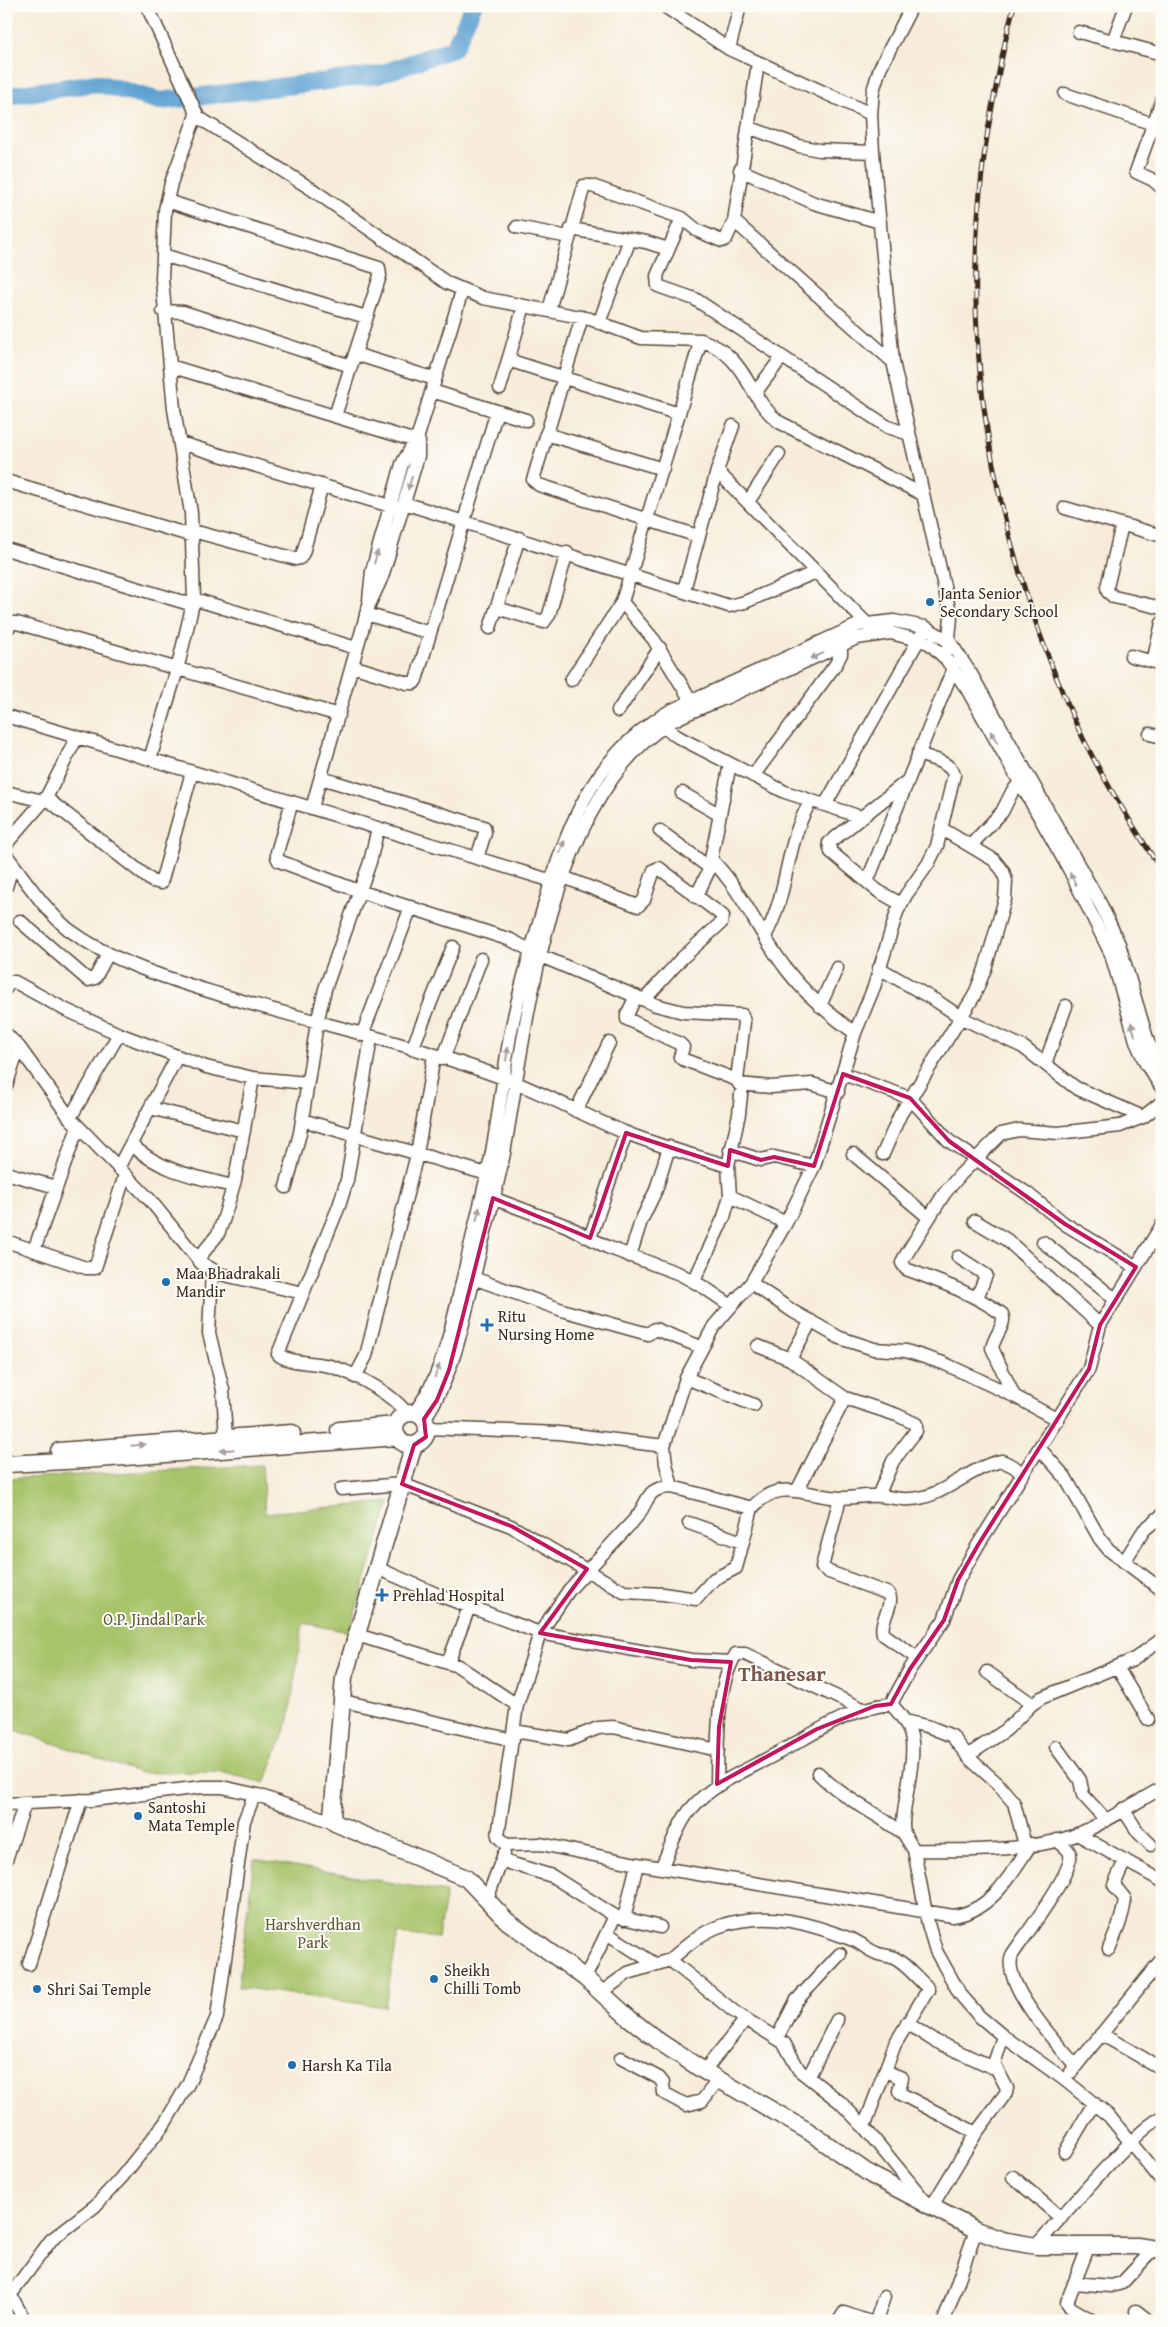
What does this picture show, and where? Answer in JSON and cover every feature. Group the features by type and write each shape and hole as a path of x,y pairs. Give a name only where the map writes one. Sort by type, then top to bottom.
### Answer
{"main road":[{"path":"6,1454 411,1423"},
{"path":"411,1423 404,1443 414,1445 344,1677 332,1816 336,1823 466,1878 507,1921 585,1978 629,2018 712,2075 808,2131 871,2175 976,2230 1002,2240 1036,2246 1137,2246 1158,2250"},
{"path":"6,1464 84,1460 411,1423"}],"street":[{"path":"147,6 186,88 195,114 313,190 430,273 462,291 524,306 582,317 641,338 701,340 722,349 732,358 771,416 794,431 922,494"},
{"path":"664,6 729,49 871,114"},
{"path":"729,49 740,6"},
{"path":"867,882 918,754 949,664 951,617 893,362 872,152 871,114 873,92 880,68 912,6"},
{"path":"1113,41 1126,6"},
{"path":"1079,32 1162,54"},
{"path":"549,310 582,190 587,185 682,218 698,232 722,241 726,239 734,221 740,170 758,63"},
{"path":"1065,94 1157,126"},
{"path":"1162,100 1157,126 1136,172 1153,180 1162,188"},
{"path":"150,759 178,670 193,602 193,534 163,311 163,255 167,201 180,155 195,114"},
{"path":"748,127 799,146 819,150 872,152"},
{"path":"740,170 814,203 880,222"},
{"path":"167,201 376,265 381,271 334,416"},
{"path":"682,218 656,276 658,286 695,299 888,427 909,434"},
{"path":"734,221 893,362"},
{"path":"518,227 630,239 668,249"},
{"path":"598,322 630,239"},
{"path":"163,255 366,318"},
{"path":"312,808 367,610 370,580 418,456 417,440 462,291"},
{"path":"500,388 524,306"},
{"path":"163,311 183,312 353,360 433,385 497,411 526,420"},
{"path":"582,317 533,475 536,483 698,536"},
{"path":"571,680 622,602 701,340"},
{"path":"755,393 782,357"},
{"path":"508,360 679,414"},
{"path":"170,366 417,440"},
{"path":"352,666 414,683 497,411"},
{"path":"684,590 717,471 733,426"},
{"path":"546,434 662,469"},
{"path":"180,443 399,506 464,520 684,590 721,604 738,605 816,572"},
{"path":"748,502 779,454"},
{"path":"717,471 876,635"},
{"path":"6,481 193,534 296,559 300,558 303,553 322,485"},
{"path":"1065,508 1162,536"},
{"path":"1122,524 1107,587 1108,592 1114,597 1162,608"},
{"path":"490,628 519,538"},
{"path":"6,549 356,648"},
{"path":"497,608 544,622 549,615 567,552"},
{"path":"622,602 660,648 694,706"},
{"path":"367,610 430,634"},
{"path":"488,1196 487,1174 524,1022 536,953 558,880 596,802 632,754 659,724 840,639 858,625 894,621 925,627 950,642 959,655 1112,954 1137,1044 1146,1064 1162,1088"},
{"path":"6,630 12,623 17,622 339,715"},
{"path":"1131,656 1157,663 1162,623"},
{"path":"825,805 920,640 925,627"},
{"path":"840,639 891,634 920,640 929,643 949,664 967,689 1101,905 1119,944 1148,1042 1162,1068"},
{"path":"753,776 836,664 841,654 840,639"},
{"path":"618,711 660,648"},
{"path":"949,664 959,655"},
{"path":"6,716 477,858 558,880 638,906 644,900 654,870 660,868 723,916 723,919 640,998 627,1015 627,1020 680,1044 683,1048 680,1057 682,1059 739,1082 771,1087 812,1084 838,1092"},
{"path":"659,724 785,792 861,817"},
{"path":"6,844 45,800 77,737"},
{"path":"672,1486 666,1464 664,1446 686,1378 701,1346 730,1306 751,1283 786,1223 814,1166 855,1033 874,986 901,904 928,864 942,830 954,775 953,770 948,766 918,754"},
{"path":"696,897 710,864 730,764"},
{"path":"6,792 45,800 152,881 161,882 192,772"},
{"path":"321,778 482,826 486,829 477,858"},
{"path":"971,845 1002,812 1023,778"},
{"path":"901,904 878,891 831,852 829,843 906,782"},
{"path":"682,793 720,815"},
{"path":"765,936 779,906 799,824 811,801"},
{"path":"292,802 277,852 279,861 360,891 511,940 536,953 668,1009 683,1012 742,1015 744,1022 739,1082 739,1114 728,1166 730,1196 724,1217 694,1281"},
{"path":"286,1187 302,1120 317,1023 328,982 360,891 378,828"},
{"path":"883,1154 910,1098 962,1018 985,969 1005,899 1006,881 1003,870 994,860 942,830"},
{"path":"660,831 710,864 738,889 788,971 820,1006 855,1033"},
{"path":"6,887 10,860"},
{"path":"10,860 66,927 108,954 167,978 412,1049 509,1080 626,1133 728,1166"},
{"path":"411,907 366,1036 347,1180 339,1206 278,1354 285,1359 332,1366 355,1376 394,1400 411,1423 559,1433 664,1446"},
{"path":"20,921 88,980 94,978 108,954"},
{"path":"412,1049 453,946"},
{"path":"355,1376 366,1356 417,1154 438,1057 481,958"},
{"path":"820,1006 837,968"},
{"path":"879,968 962,1018 1017,1043 1076,1088 1143,1117"},
{"path":"6,988 9,982 15,982 64,1009 119,1034 177,1057 230,1074 308,1083"},
{"path":"1045,1064 1066,1006"},
{"path":"6,1034 19,1047 74,1122 177,1231 198,1259 212,1271 303,1293"},
{"path":"34,1250 56,1187 74,1122 119,1034"},
{"path":"576,1111 609,1043"},
{"path":"6,1086 19,1047"},
{"path":"6,1241 86,1268 95,1268 121,1172 131,1144 177,1057"},
{"path":"843,1074 910,1098 949,1140 1065,1224 1136,1267"},
{"path":"198,1259 218,1234 233,1186 253,1078"},
{"path":"411,1423 427,1396 439,1366 468,1276 488,1196 504,1155 509,1080"},
{"path":"1014,1396 992,1348 994,1340 1003,1324 1004,1317 977,1298 903,1267 904,1258 928,1217 955,1181 1001,1134 1010,1131 1058,1133 1120,1126 1143,1117 1162,1102"},
{"path":"150,1108 244,1130"},
{"path":"302,1120 487,1174"},
{"path":"590,1238 626,1133"},
{"path":"131,1144 142,1154 169,1169 233,1186"},
{"path":"630,1256 642,1221 656,1190 669,1147"},
{"path":"730,1150 761,1160 779,1158 814,1166"},
{"path":"853,1154 928,1217"},
{"path":"6,1173 56,1187"},
{"path":"488,1196 566,1226 630,1256 694,1281 730,1306"},
{"path":"730,1196 786,1223"},
{"path":"975,1222 1007,1240 1100,1326"},
{"path":"891,1704 917,1658 944,1620 958,1580 1022,1474 1040,1449 1089,1369 1100,1326 1162,1225"},
{"path":"1043,1242 1115,1299"},
{"path":"958,1257 986,1275 977,1298"},
{"path":"212,1271 209,1332 223,1390 226,1438"},
{"path":"468,1276 565,1311 648,1334 655,1329 701,1346"},
{"path":"751,1283 840,1338 874,1350 906,1351 943,1363 1014,1396 1058,1420"},
{"path":"790,1359 811,1321"},
{"path":"758,1346 790,1359 845,1398 897,1415 916,1424 916,1431 888,1468 878,1496"},
{"path":"686,1378 754,1405"},
{"path":"798,1489 845,1398"},
{"path":"1040,1449 1065,1477 1100,1539 1109,1550 1162,1590"},
{"path":"341,1489 402,1484 511,1526 588,1569 624,1592 664,1594 696,1599 714,1579 735,1570 752,1508 766,1495 798,1489 840,1498 878,1496 908,1500 928,1496 996,1462 1007,1462 1022,1474"},
{"path":"752,1508 672,1486 658,1487 652,1491 639,1514 568,1590 540,1633 517,1705 498,1836 506,1845 542,1844 638,1864 926,1913 953,1916 967,1914 978,1909 1007,1881 1028,1845 1014,1803 997,1783 967,1756 952,1736 941,1730 905,1721"},
{"path":"840,1498 822,1567 829,1572 889,1594 890,1602 882,1626 883,1634 917,1658"},
{"path":"1124,1562 1144,1530 1162,1515"},
{"path":"690,1523 742,1542"},
{"path":"377,1568 470,1607 540,1633 691,1660 731,1662"},
{"path":"448,1663 470,1607"},
{"path":"357,1635 468,1670 517,1705"},
{"path":"967,1756 1006,1730 1032,1704 1147,1652 1162,1639"},
{"path":"717,1784 722,1703 731,1662 736,1654 745,1654 865,1710"},
{"path":"1117,1667 1148,1719"},
{"path":"988,1672 1032,1704"},
{"path":"342,1701 513,1735 568,1740 598,1728 613,1726 718,1750"},
{"path":"661,1868 679,1828 690,1811 717,1784 778,1754 818,1729 874,1706 891,1704"},
{"path":"891,1704 905,1721 911,1735 912,1750 903,1815 904,1834"},
{"path":"1056,1746 1080,1780 1083,1795 1105,1819"},
{"path":"818,1773 845,1797 872,1811 904,1834 914,1850 926,1913 936,1951 960,1994 979,2016 1003,2036 1065,2080 1109,2116 1162,2181"},
{"path":"6,1804 81,1800 203,1787 222,1787 258,1795 336,1823"},
{"path":"914,1850 956,1850 1028,1845 1057,1840 1077,1834 1162,1788"},
{"path":"25,2321 8,2299 51,2240 95,2206 121,2178 164,2123 188,2084 217,2017 244,1821 252,1802 258,1795"},
{"path":"28,1964 81,1800"},
{"path":"6,1860 25,1803"},
{"path":"1123,1810 1138,1832 1151,1845"},
{"path":"1077,1834 1162,1881"},
{"path":"1057,1840 1068,1850 1070,1860 1055,1892 1012,1954 1009,1966 1026,2001 1041,2025 1076,2066"},
{"path":"487,1899 503,1861 506,1845"},
{"path":"1109,1949 1122,1918 1123,1896 1114,1885 1125,1860"},
{"path":"503,1861 552,1876 620,1917 660,1927"},
{"path":"585,1978 608,1934 620,1917 638,1864"},
{"path":"602,1992 628,1973 670,1960 698,1937 719,1926 737,1922 774,1918 796,1920 853,1940 878,1954 893,1957 926,1986 926,1994 895,2044 864,2127"},
{"path":"608,1934 655,1964"},
{"path":"777,2038 796,2001 840,1954"},
{"path":"1065,2080 1162,1959"},
{"path":"670,1960 746,2019 787,2046 795,2065 840,2102 864,2127 929,2205 976,2133 1006,2093 1007,2088 994,2068 933,2040 907,2022"},
{"path":"621,2058 659,2078 663,2083 664,2093 686,2105 692,2106 702,2101 712,2075 746,2019"},
{"path":"809,2076 837,2020"},
{"path":"1101,2034 1162,2069"},
{"path":"994,2068 994,2059 1003,2036"},
{"path":"885,2071 902,2078 899,2091 901,2094 976,2133"},
{"path":"1065,2152 1094,2103"},
{"path":"1036,2246 1131,2142 1150,2124 1162,2118"},
{"path":"1013,2177 1060,2218"},
{"path":"944,2320 976,2230"},
{"path":"1090,2245 1067,2302 1071,2308 1093,2321"},
{"path":"1074,2283 1111,2286 1122,2283 1158,2250"},
{"path":"876,2321 884,2297"},
{"path":"1136,2311 1149,2321"},
{"path":"839,2321 844,2313 867,2321"}],"highlighted area":[{"path":"843,1074 910,1098 949,1141 1065,1224 1136,1267 1100,1325 1089,1369 978,1545 958,1580 944,1620 910,1669 891,1704 875,1706 817,1729 717,1784 719,1727 731,1662 691,1660 540,1633 587,1569 511,1526 402,1484 414,1445 426,1437 424,1419 437,1400 449,1370 493,1198 590,1238 626,1133 728,1166 730,1150 761,1160 774,1157 814,1166"}],"green space":[{"name":"O.P. Jindal Park","path":"262,1465 265,1513 390,1502 349,1632 303,1623 289,1719 265,1783 221,1772 141,1773 6,1727 6,1479"},
{"name":"Harshverdhan Park","path":"254,1859 446,1892 438,1938 398,1934 385,2007 238,1987"}],"waterway":[{"path":"6,96 97,83 160,101 378,75 454,48 473,6"}],"railway":[{"path":"1014,6 999,72 983,164 976,245 977,326 984,405 997,484 1017,562 1042,640 1073,717 1103,776 1162,871"}],"place":[{"name":"Janta Senior Secondary School","path":"930,602"},
{"name":"Maa Bhadrakali Mandir","path":"166,1282"},
{"name":"Ritu Nursing Home","path":"487,1325"},
{"name":"Prehlad Hospital","path":"382,1595"},
{"name":"Santoshi Mata Temple","path":"138,1816"},
{"name":"Sheikh Chilli Tomb","path":"434,1979"},
{"name":"Shri Sai Temple","path":"37,1989"},
{"name":"Harsh Ka Tila","path":"292,2065"}],"district":[{"name":"Thanesar","path":"782,1674"}]}
